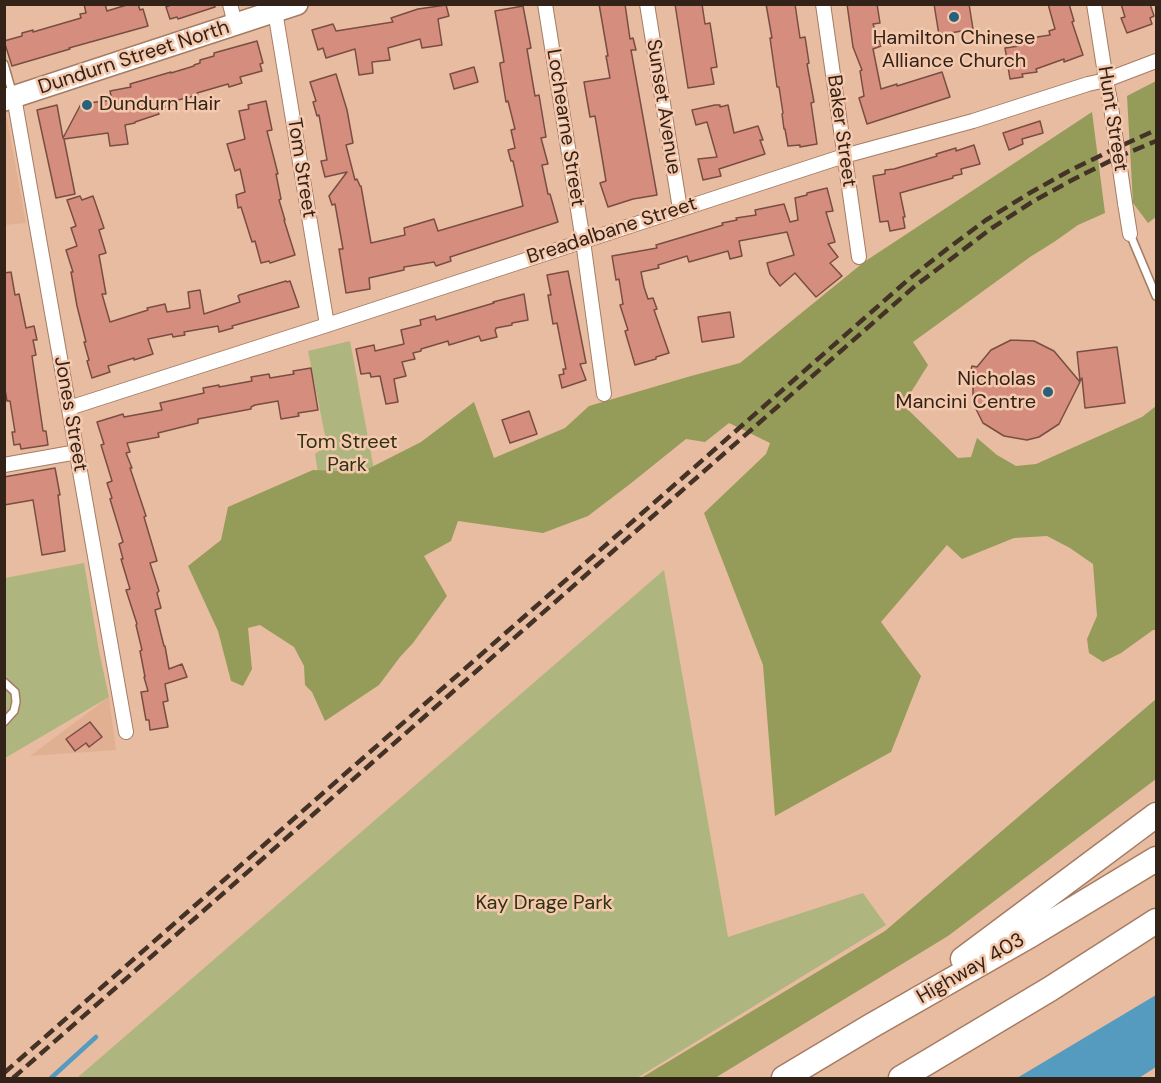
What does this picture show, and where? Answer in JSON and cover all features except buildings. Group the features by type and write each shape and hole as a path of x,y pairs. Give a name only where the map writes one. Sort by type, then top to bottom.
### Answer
{"highway":[{"path":"871,1026 1156,815"},
{"name":"Highway 403","path":"784,1078 1156,859"},
{"path":"901,1078 1050,989 1156,921"},
{"path":"1050,989 1156,941"}],"main road":[{"name":"Dundurn Street North","path":"9,99 233,14 276,11 297,4"}],"street":[{"name":"Lochearne Street","path":"545,4 584,241 604,394"},
{"name":"Sunset Avenue","path":"647,4 680,209"},
{"name":"Baker Street","path":"823,4 859,257"},
{"name":"Hunt Street","path":"1094,4 1130,234"},
{"name":"Tom Street","path":"276,11 327,325"},
{"name":"Breadalbane Street","path":"69,408 844,156 973,121 1106,80 1156,61"},
{"name":"Jones Street","path":"9,99 69,408 126,732"},
{"path":"4,465 77,452"}],"lane":[{"path":"4,64 9,99"},
{"path":"1130,234 1156,296"},
{"path":"4,682 15,692 16,702 14,711 4,722"}],"shaded area":[{"path":"7,118 26,223 5,225 4,119"},
{"path":"109,697 116,750 30,756"}],"green space":[{"path":"1156,81 1156,217 1148,223 1133,203 1127,96"},
{"path":"1092,112 1105,213 1078,225 1030,257 913,342 928,365 903,405 958,458 971,457 977,438 997,455 1016,466 1036,464 1142,417 1156,406 1156,630 1103,662 1089,653 1087,639 1097,616 1093,564 1047,536 1014,538 962,559 947,545 881,622 921,676 891,752 775,816 763,665 704,513 766,454 770,443 729,423 705,442 686,439 588,516 543,533 458,521 451,541 424,556 447,596 379,685 325,721 312,692 305,685 304,666 294,647 260,625 248,628 252,669 243,686 231,681 218,631 188,566 221,540 228,507 313,470 362,472 421,442 474,402 494,458 565,428 589,406 740,363 864,262"},
{"name":"Tom Street Park","path":"350,341 375,475 319,479 315,454 327,445 308,351"},
{"path":"84,563 109,697 5,758 5,578"},
{"name":"Kay Drage Park","path":"664,570 728,937 863,893 886,925 637,1078 77,1078"},
{"path":"1156,699 1156,779 948,936 715,1078 641,1078 885,931"}],"water":[{"path":"1156,995 1156,1067 1139,1078 1017,1078"}],"waterway":[{"path":"51,1078 96,1037"}],"railway":[{"path":"4,1073 909,279 986,220 1028,194 1069,171 1156,130"},
{"path":"13,1078 915,286 992,228 1032,202 1118,157 1156,141"}],"place":[{"name":"Hamilton Chinese Alliance Church","path":"954,17"},
{"name":"Dundurn Hair","path":"87,105"},
{"name":"Nicholas Mancini Centre","path":"1048,392"}]}
